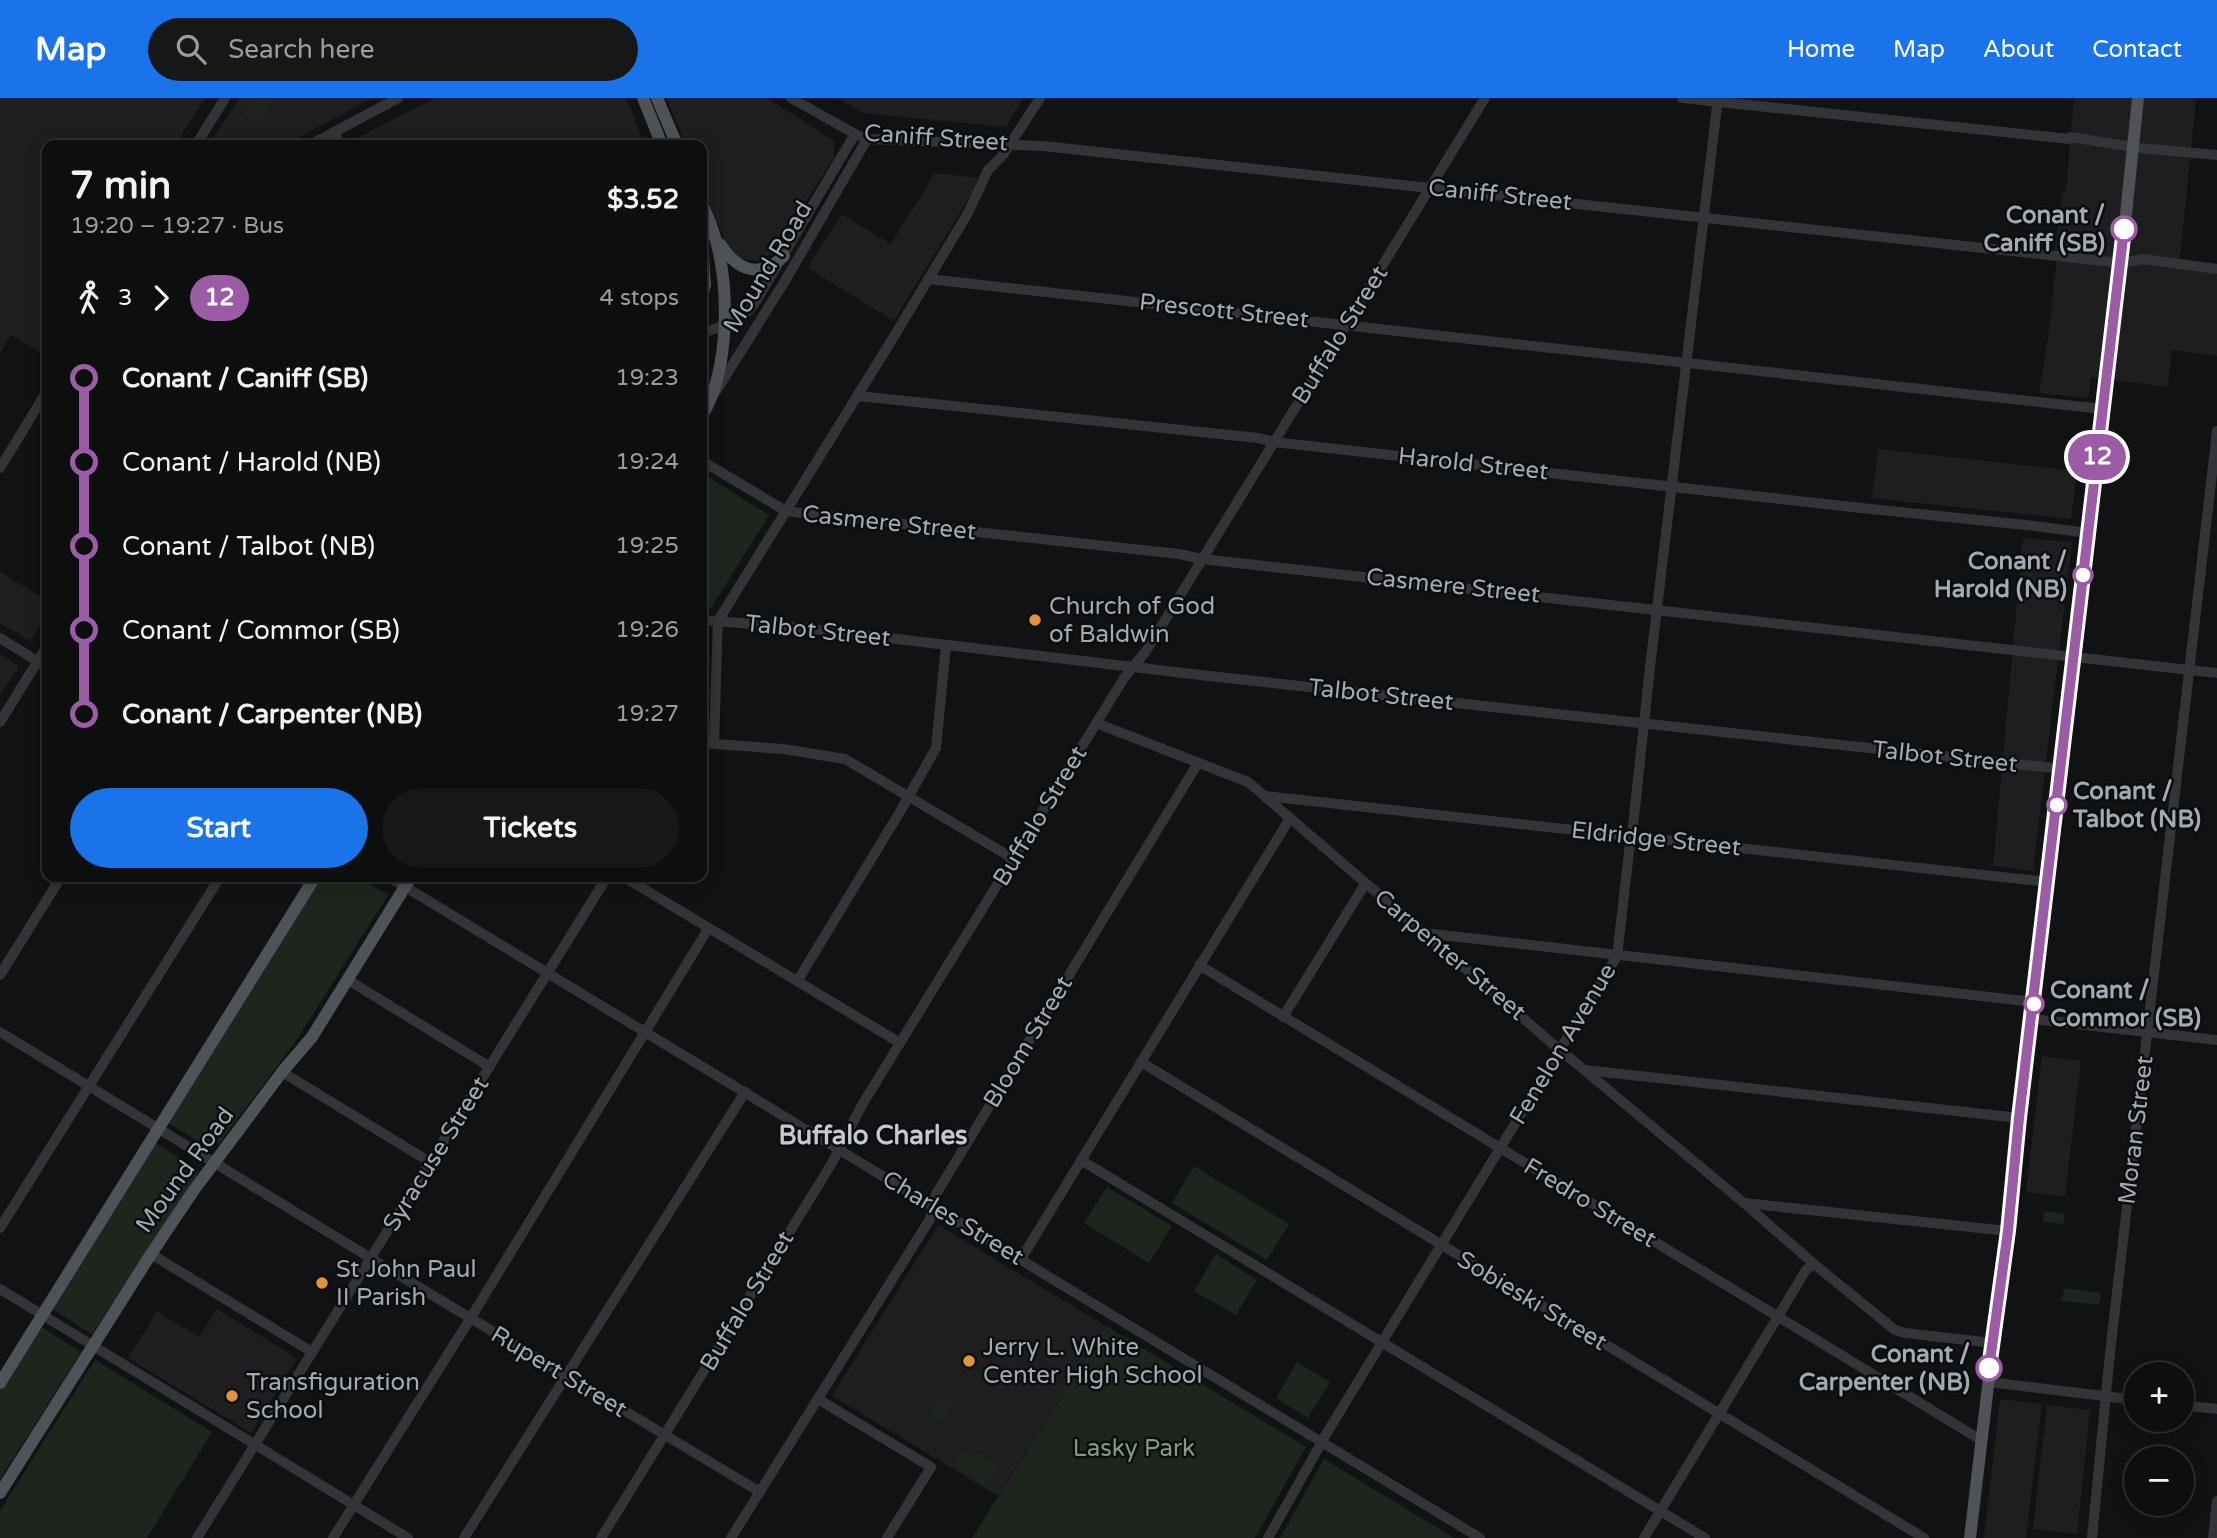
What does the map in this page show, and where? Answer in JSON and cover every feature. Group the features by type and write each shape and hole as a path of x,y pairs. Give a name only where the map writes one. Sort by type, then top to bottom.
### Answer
{"main road":[{"path":"643,98 661,140"},
{"path":"657,98 675,140"},
{"path":"1970,1538 2121,263 2138,98"},
{"path":"707,215 731,260 744,268 767,268 785,256"},
{"path":"707,402 720,370 724,343 723,277 714,232"},
{"name":"Mound Road","path":"0,1383 312,882"},
{"name":"Mound Road","path":"0,1493 150,1254 282,1072 312,1037 407,882"}],"street":[{"path":"200,140 225,98"},
{"path":"319,140 398,98"},
{"name":"Caniff Street","path":"791,98 867,139 1010,143 2121,263 2143,259 2217,269"},
{"path":"1014,859 845,759 783,749 708,743 718,621 968,213 988,170 1003,155 1040,98"},
{"name":"Buffalo Street","path":"601,1538 1096,723 1124,678 1146,651 1485,98"},
{"path":"1682,98 2070,137 2139,148 2217,155"},
{"name":"Fenelon Avenue","path":"1268,1538 1321,1442 1617,956 1718,100"},
{"path":"334,132 338,140"},
{"name":"Mound Road","path":"707,332 740,319 752,307 785,256 855,134"},
{"name":"Mound Road","path":"707,404 789,276 867,139"},
{"name":"Prescott Street","path":"928,279 2102,409"},
{"name":"Harold Street","path":"858,396 1258,438 1274,442 2088,533"},
{"path":"0,468 42,401"},
{"name":"Moran Street","path":"2092,1538 2147,1031 2217,431"},
{"name":"Casmere Street","path":"707,464 786,511 2217,673"},
{"name":"Talbot Street","path":"707,620 2061,769"},
{"path":"0,638 42,663"},
{"path":"798,980 936,748 946,645"},
{"path":"0,722 42,665"},
{"name":"Carpenter Street","path":"1096,723 1248,782 1560,1050 1814,1264 1900,1332 1993,1343"},
{"name":"Bloom Street","path":"731,1538 930,1219 936,1194 1198,763"},
{"name":"Eldridge Street","path":"1265,796 2048,882"},
{"path":"1021,1259 1290,818"},
{"path":"0,975 58,882"},
{"path":"0,1228 217,882"},
{"name":"Charles Street","path":"407,882 548,974 1480,1538"},
{"name":"Syracuse Street","path":"197,1538 604,882"},
{"path":"632,882 900,1043"},
{"path":"1283,1017 1365,884"},
{"path":"333,1538 708,929"},
{"path":"1424,933 2034,1002"},
{"name":"Fredro Street","path":"1199,965 1981,1440"},
{"path":"348,980 490,1067"},
{"path":"2032,1019 2217,1040"},
{"name":"Rupert Street","path":"0,1032 470,1319 760,1492"},
{"name":"Sobieski Street","path":"1140,1062 1924,1538"},
{"path":"1585,1070 2019,1118"},
{"path":"282,1072 430,1162"},
{"path":"464,1538 745,1092"},
{"path":"1081,1160 1705,1538"},
{"path":"1744,1203 2008,1231"},
{"path":"150,1254 312,1352"},
{"path":"1644,1538 1806,1270 1814,1264"},
{"path":"0,1289 408,1538"},
{"path":"1988,1382 2124,1398"},
{"path":"818,1399 931,1466 887,1538"},
{"path":"2194,1406 2217,1409"},
{"path":"2213,1538 2217,1501"}],"shaded area":[{"path":"0,98 206,98 178,140 42,140 42,353 11,335 0,353"},
{"path":"240,98 373,98 293,140 211,140"},
{"path":"435,98 626,98 643,140 354,140"},
{"path":"666,98 767,98 834,141 834,158 774,251 760,261 742,259 733,254 726,243 707,196 707,140 684,140"},
{"path":"838,98 1023,98 1006,127 862,113"},
{"path":"2074,98 2196,98 2180,258 2175,263 2217,269 2217,356 2171,350 2168,387 2091,377 2088,398 2039,393 2049,331 2057,257 2054,256 2062,195 2066,190"},
{"path":"935,173 981,178 894,321 808,268 841,214 891,244"},
{"path":"1878,449 2077,471 2071,519 1872,498"},
{"path":"2023,538 2072,542 2033,871 1993,866"},
{"path":"0,572 42,597 42,621 30,641 0,623"},
{"path":"0,654 19,666 0,696"},
{"path":"2042,1056 2081,1061 2065,1197 2026,1192"},
{"name":"Jerry L. White Center High School","path":"938,1225 1106,1326 998,1496 832,1396"},
{"name":"Transfiguration School","path":"217,1309 297,1358 251,1433 128,1358 157,1311 199,1337"},
{"path":"2000,1399 2042,1404 2026,1538 1984,1538"},
{"path":"2047,1405 2090,1410 2077,1534 2033,1529"}],"green space":[{"path":"255,98 273,98 258,123 245,115"},
{"path":"707,476 769,515 711,608 707,608"},
{"path":"317,882 367,882 388,895 296,1041 220,1142 211,1149 168,1123"},
{"path":"155,1143 198,1169 197,1176 92,1334 53,1310"},
{"path":"1194,1166 1289,1224 1267,1260 1172,1203"},
{"path":"1107,1187 1172,1226 1149,1263 1084,1223"},
{"path":"2044,1211 2065,1214 2063,1224 2043,1222"},
{"path":"1216,1254 1257,1280 1236,1315 1194,1291"},
{"path":"2064,1288 2101,1293 2099,1305 2062,1301"},
{"path":"40,1326 81,1352 0,1479 0,1390"},
{"name":"Lasky Park","path":"1106,1326 1306,1447 1255,1538 972,1538"},
{"path":"95,1360 212,1432 147,1538 0,1538 0,1511"},
{"path":"1297,1362 1330,1382 1308,1418 1276,1398"},
{"path":"942,1396 954,1404 942,1423 931,1416"},
{"path":"964,1449 974,1456 977,1452 1000,1467 987,1487 953,1465"},
{"path":"1324,1459 1454,1538 1280,1538"}],"bus line":[{"name":"12","path":"1989,1368 2008,1231 2124,229"}],"place":[{"name":"Conant / Caniff (SB)","path":"2124,229"},
{"name":"Conant / Harold (NB)","path":"2083,575"},
{"name":"Church of God of Baldwin","path":"1035,620"},
{"name":"Conant / Talbot (NB)","path":"2057,805"},
{"name":"Conant / Commor (SB)","path":"2034,1004"},
{"name":"St John Paul II Parish","path":"322,1283"},
{"name":"Jerry L. White Center High School","path":"969,1361"},
{"name":"Conant / Carpenter (NB)","path":"1989,1368"},
{"name":"Transfiguration School","path":"232,1396"}],"district":[{"name":"Buffalo Charles","path":"873,1135"}]}
